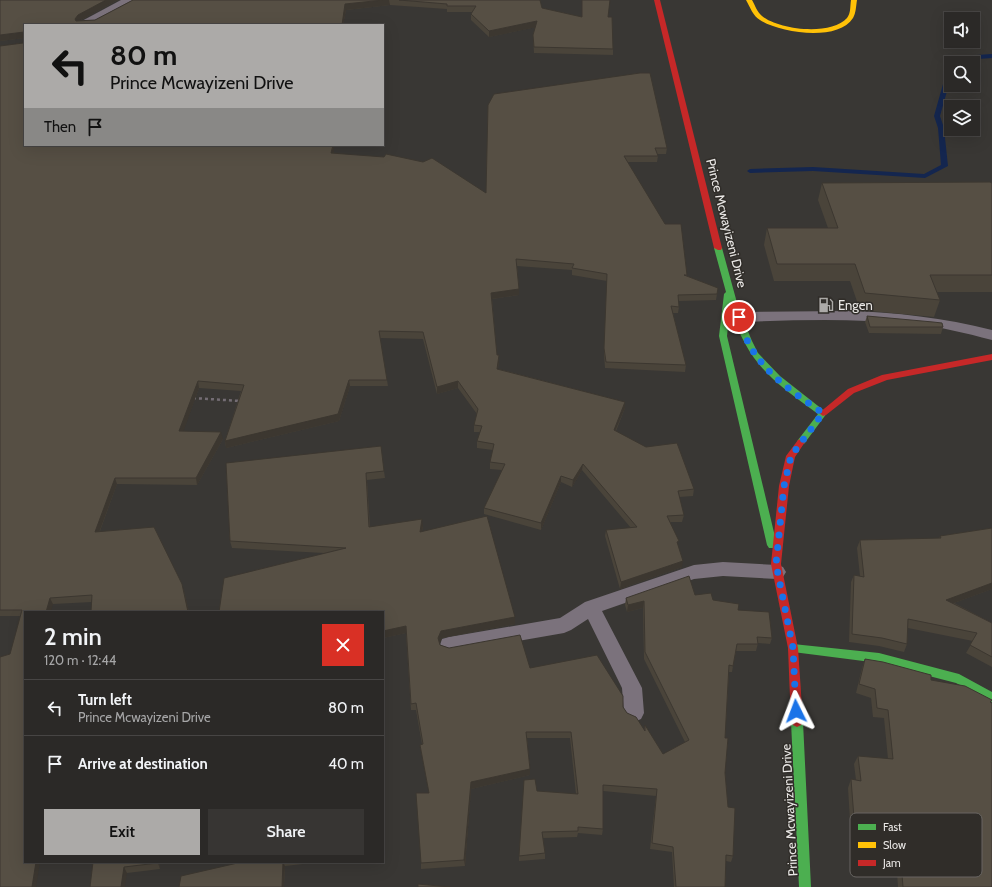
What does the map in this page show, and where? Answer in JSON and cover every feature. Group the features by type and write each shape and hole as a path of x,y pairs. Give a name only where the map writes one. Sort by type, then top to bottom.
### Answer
{"street":[{"path":"87,24 131,0"},
{"name":"Prince Mcwayizeni Drive","path":"657,0 728,287 747,340 762,364 786,387 823,413 791,456 784,486 777,568 793,648 806,887"},
{"path":"749,0 755,12 768,22 780,27 804,31 828,29 845,22 850,18 854,0"},
{"path":"728,287 723,336 777,568"},
{"path":"823,413 851,390 885,377 992,357"},
{"path":"793,648 879,658 959,679 992,697"}],"lane":[{"path":"739,317 864,316 903,318 957,327 992,335"},
{"path":"449,645 564,625 591,606 694,572 723,569 777,568"},
{"path":"591,606 632,688 634,713"}],"path":[{"path":"189,398 245,401"}],"building":[{"path":"0,0 106,0 78,15 75,19 76,21 95,20 133,0 383,0 345,4 342,24 24,24 24,32 0,35"},
{"path":"399,0 540,0 542,8 582,17 582,0 610,0 608,17 612,17 613,49 534,47 533,35 537,21 489,31 471,14 476,6 447,6 447,4"},
{"path":"24,32 24,146 333,146 331,153 384,157 386,154 423,162 432,158 486,193 488,105 494,94 640,73 650,73 667,148 655,148 658,156 624,156 665,224 681,224 687,275 684,275 718,288 717,294 678,295 679,307 671,306 686,365 606,362 604,348 607,274 572,268 574,264 516,259 519,289 491,293 497,355 499,355 497,369 625,402 614,430 646,447 677,443 694,489 678,491 684,515 667,516 679,541 677,542 683,561 621,582 606,530 637,527 583,464 573,480 561,476 541,523 484,508 505,464 490,462 494,444 477,441 482,426 474,425 478,409 458,381 437,387 423,332 379,331 387,380 349,380 338,414 225,441 244,385 198,381 179,431 221,432 196,478 115,478 95,532 154,527 182,584 188,611 91,611 92,595 50,598 46,611 24,611 24,863 36,863 32,887 0,887 0,657 10,654 22,610 0,610 0,46 23,43"},
{"path":"822,183 992,183 992,275 930,275 940,300 865,293 855,264 777,264 767,228 838,228"},
{"path":"867,316 942,323 943,327 870,327"},
{"path":"381,446 384,471 366,473 369,527 422,519 420,532 487,516 515,617 441,631 438,638 440,645 449,648 520,635 530,668 597,655 623,696 623,707 627,713 636,717 645,731 645,725 663,754 689,740 645,652 644,601 628,605 626,598 689,576 695,595 711,593 713,600 739,604 738,610 769,612 772,638 757,637 758,644 737,644 733,666 729,665 725,738 728,738 725,773 728,807 735,808 733,856 726,855 725,887 676,887 673,847 652,843 657,789 603,785 603,829 578,827 578,831 542,832 545,853 519,856 524,780 535,779 537,791 578,794 571,732 526,732 530,769 471,782 464,860 421,863 416,793 429,793 420,745 423,744 416,703 411,704 406,626 384,631 384,611 219,611 224,578 346,548 230,541 226,463"},
{"path":"992,528 992,583 946,600 992,623 992,657 970,645 977,633 908,619 907,644 882,638 852,634 854,575 864,577 860,540 941,538 940,536"},
{"path":"865,659 883,662 931,675 931,680 965,686 992,700 990,702 992,703 992,887 903,887 902,877 982,877 982,813 854,813 851,779 861,781 858,756 893,759 888,710 877,708 875,689 859,684"},
{"path":"93,863 158,863 124,867 121,887 90,887"},
{"path":"238,863 283,863 282,887 179,887 181,876"},
{"path":"418,884 450,887 418,887"}],"waterway":[{"path":"980,57 992,56"},
{"path":"750,171 813,169 925,176 945,166 941,128 937,116 944,91"}],"traffic: fast":[{"path":"718,248 735,310 755,354 763,365 777,378 823,413 801,442"},
{"path":"728,294 723,336 772,545"},
{"path":"793,648 879,658 959,679 992,697"},
{"path":"797,722 805,887"}],"traffic: slow":[{"path":"749,0 759,16 769,23 807,31 820,31 843,25 851,16 854,0"}],"traffic: jam":[{"path":"657,0 718,248"},
{"path":"823,413 851,391 885,377 992,357"},
{"path":"797,722 793,648 776,564 784,486 791,456 801,442"}],"place":[{"name":"Engen","path":"826,305"}],"route":[{"path":"739,317 747,340 762,364 786,387 823,413 791,456 784,486 776,564 793,648 796,711"}]}
